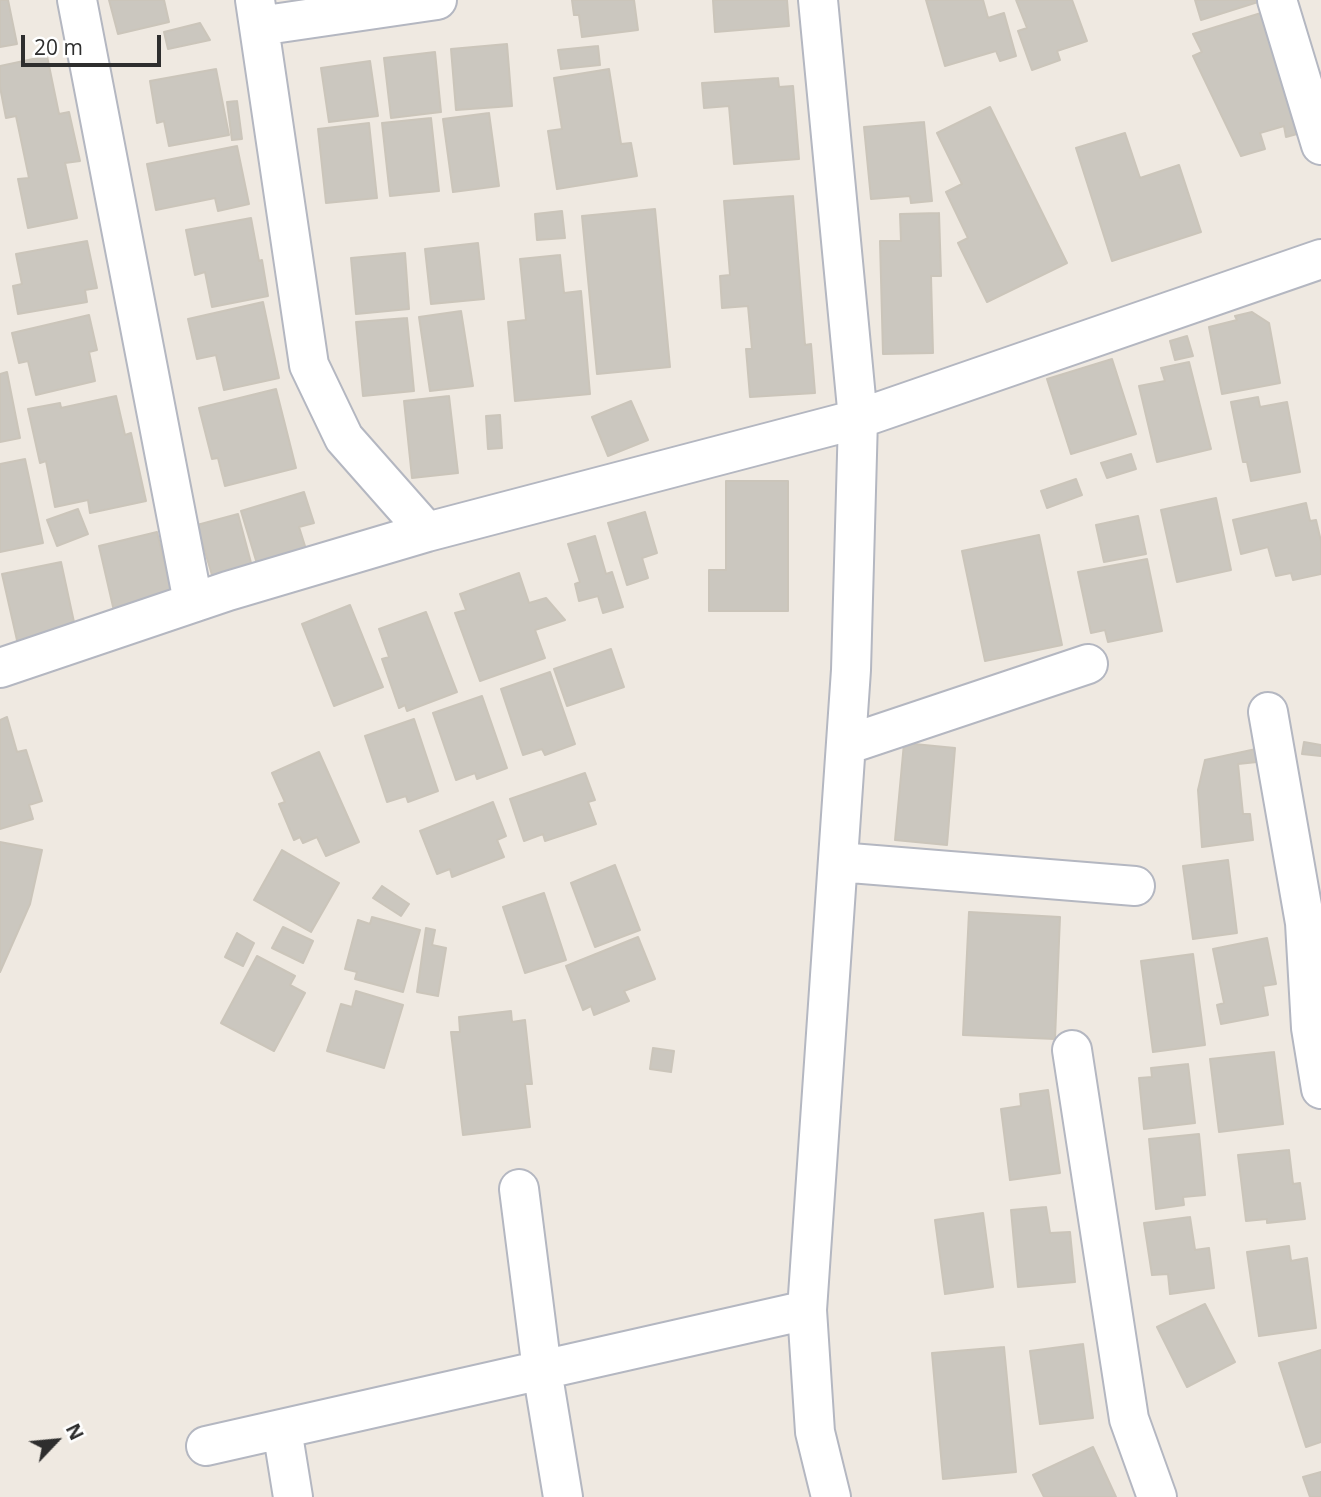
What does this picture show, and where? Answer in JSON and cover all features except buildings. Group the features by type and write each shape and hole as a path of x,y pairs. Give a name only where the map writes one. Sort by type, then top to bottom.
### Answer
{"street":[{"path":"77,0 193,602"},
{"path":"428,532 344,438 309,365 257,13 437,0"},
{"path":"818,0 858,419 851,670 807,1310 815,1432 831,1497"},
{"path":"1278,0 1321,145"},
{"path":"0,668 193,602 428,532 858,419 1321,258"},
{"path":"846,746 1088,664"},
{"path":"1268,712 1313,922 1311,1028 1321,1088"},
{"path":"838,862 1135,886"},
{"path":"1072,1050 1129,1419 1157,1497"},
{"path":"519,1189 542,1370 563,1497"},
{"path":"206,1446 807,1310"},
{"path":"282,1429 293,1497"}]}
